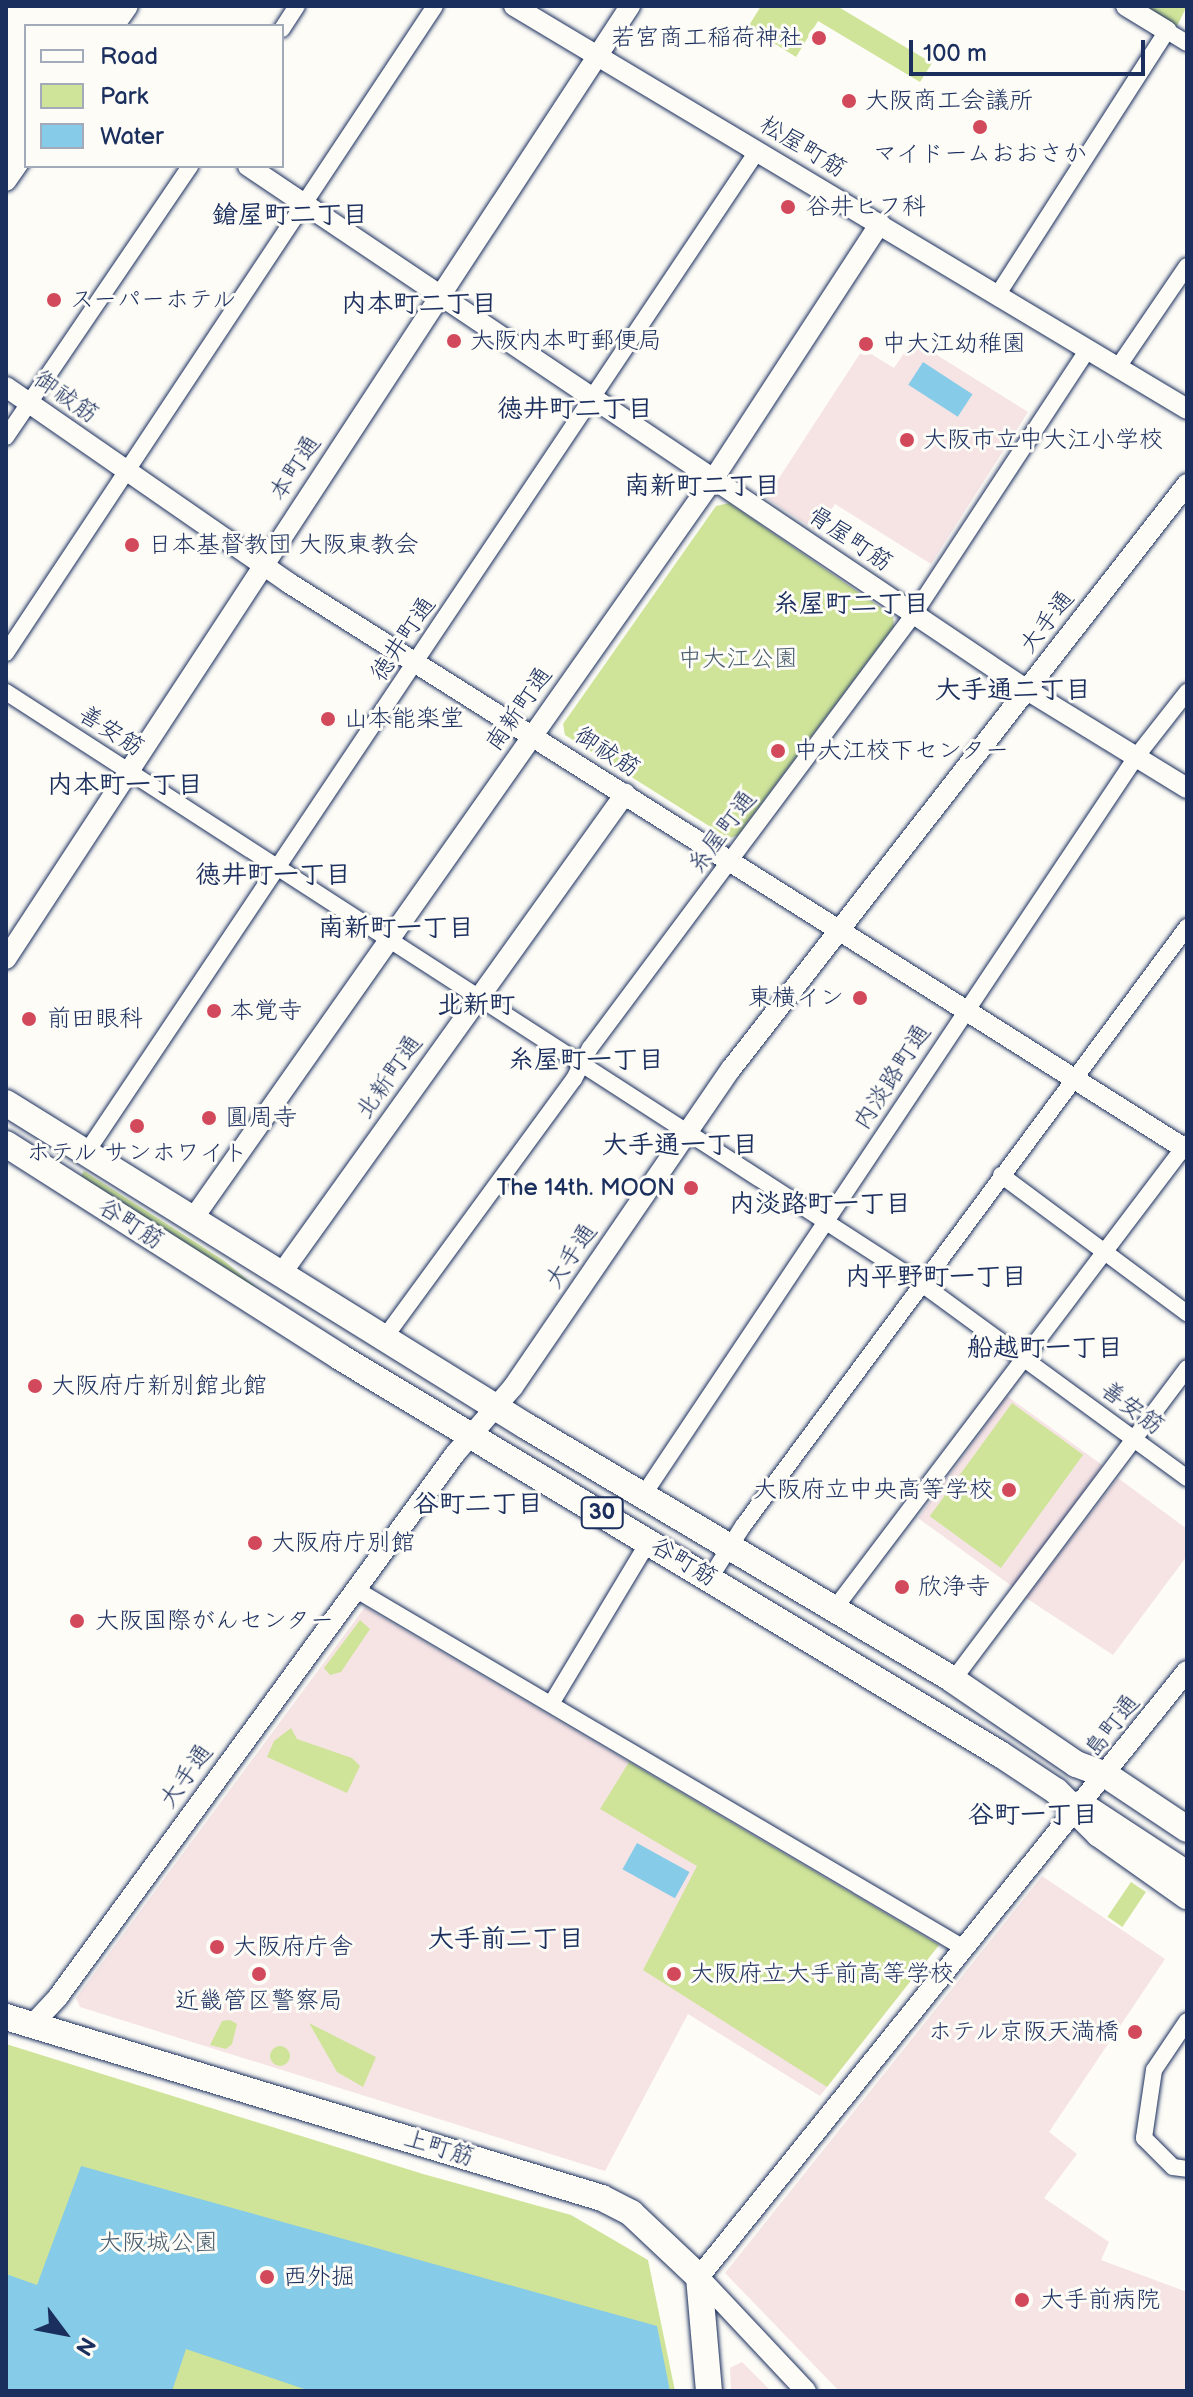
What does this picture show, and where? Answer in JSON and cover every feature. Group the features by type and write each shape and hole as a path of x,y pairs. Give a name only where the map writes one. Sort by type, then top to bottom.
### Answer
{"highway":[{"path":"6,74 22,37 25,6"},
{"path":"35,24 54,6"},
{"path":"69,24 82,6"},
{"path":"95,24 108,6"},
{"path":"6,110 24,85"},
{"path":"6,147 24,123"}],"main road":[{"path":"31,24 43,6"},
{"path":"6,117 24,92"},
{"name":"谷町筋","path":"6,1103 496,1407 953,1680 1076,1764 1091,1794 1099,1834 1187,1896"},
{"name":"谷町筋","path":"6,1144 471,1436 710,1578 1056,1791 1091,1794 1187,1829"},
{"name":"30","path":"1091,1794 1187,1853"},
{"name":"30","path":"1091,1794 1187,1874"},
{"name":"上町筋","path":"6,2017 602,2198 651,2228 699,2277"},
{"path":"699,2277 709,2391"}],"street":[{"path":"115,24 128,6"},
{"path":"284,26 297,6"},
{"path":"6,653 435,6"},
{"name":"松屋町筋","path":"514,6 599,54 1187,409"},
{"name":"本町通","path":"6,959 630,6"},
{"path":"1126,6 1187,43"},
{"path":"998,294 1167,31"},
{"name":"徳井町通","path":"86,1153 595,398 758,150"},
{"path":"6,181 24,155"},
{"path":"6,437 189,168"},
{"name":"骨屋町筋","path":"251,168 1027,690 1187,788"},
{"name":"南新町通","path":"192,1220 714,478 880,223"},
{"path":"1118,367 1187,266"},
{"name":"糸屋町通","path":"385,1337 582,1063 914,614 1088,349"},
{"name":"御祓筋","path":"6,387 263,566 965,1011 1186,1147"},
{"name":"大手通","path":"33,2024 58,1997 355,1589 496,1407 687,1132 839,930 1187,484"},
{"name":"善安筋","path":"6,692 922,1284 1187,1478"},
{"name":"内淡路町通","path":"644,1494 1136,757 1187,692"},
{"name":"北新町通","path":"281,1274 625,794"},
{"path":"710,1578 1001,1175 1187,927"},
{"path":"835,1608 1186,1147"},
{"path":"1001,1175 1187,1313"},
{"path":"953,1680 1187,1368"},
{"path":"551,1704 649,1541"},
{"path":"355,1589 962,1947"},
{"name":"島町通","path":"699,2277 1187,1671"},
{"path":"1187,2021 1154,2070 1144,2138 1173,2167 1187,2169"},
{"name":"上町筋","path":"699,2277 806,2391"}],"shaded area":[{"name":"大阪市立中大江小学校","path":"913,340 1028,412 931,564 835,504 817,531 766,498 863,349 894,368"},
{"name":"大阪府立中央高等学校","path":"1007,1396 1102,1465 1014,1588 918,1518"},
{"path":"1118,1478 1187,1529 1187,1556 1113,1655 1026,1598"},
{"path":"365,1607 939,1945 820,2096 688,2014 605,2171 80,2007 76,1998"},
{"path":"1042,1876 1165,1959 1049,2132 1077,2154 1044,2198 1109,2242 1101,2260 1187,2292 1187,2391 839,2391 725,2273"},
{"path":"742,2362 771,2391 731,2391 730,2368"}],"green space":[{"path":"761,6 837,6 932,63 920,82 818,21 796,57 748,27"},
{"path":"1146,6 1187,6 1177,26 1145,7"},
{"name":"中大江公園","path":"729,503 893,616 894,626 737,836 728,838 565,735 563,724 716,506"},
{"path":"84,1171 223,1260 271,1299 96,1187 81,1176"},
{"name":"大阪府立中央高等学校","path":"1012,1403 1083,1455 1001,1568 930,1516"},
{"path":"360,1620 370,1629 341,1672 330,1675 324,1668"},
{"path":"291,1728 297,1739 352,1758 360,1766 347,1793 267,1757 274,1741"},
{"path":"629,1762 939,1945 827,2087 643,1970 697,1866 600,1809"},
{"path":"1131,1882 1146,1892 1122,1927 1108,1917"},
{"path":"230,2020 237,2024 232,2044 226,2049 210,2045 222,2021"},
{"path":"309,2023 376,2057 363,2087 337,2072"},
{"name":"大阪城公園","path":"6,2044 423,2174 571,2215 648,2260 675,2391 6,2391"},
{"path":"276,2046 284,2046 290,2056 284,2066 276,2066 270,2060 270,2052"}],"water":[{"path":"923,362 972,394 958,417 908,385"},
{"path":"637,1843 689,1872 675,1898 622,1869"},
{"name":"西外掘","path":"81,2166 657,2326 670,2391 310,2391 186,2349 172,2391 6,2391 6,2274 37,2285"}],"place":[{"name":"若宮商工稲荷神社","path":"819,38"},
{"name":"大阪商工会議所","path":"849,101"},
{"name":"マイドームおおさか","path":"980,127"},
{"name":"谷井ヒフ科","path":"788,207"},
{"name":"スーパーホテル","path":"54,300"},
{"name":"大阪内本町郵便局","path":"454,341"},
{"name":"中大江幼稚園","path":"866,344"},
{"name":"大阪市立中大江小学校","path":"907,440"},
{"name":"日本基督教団 大阪東教会","path":"132,545"},
{"name":"山本能楽堂","path":"328,719"},
{"name":"中大江校下センター","path":"778,751"},
{"name":"東横イン","path":"860,998"},
{"name":"本覚寺","path":"214,1011"},
{"name":"前田眼科","path":"29,1019"},
{"name":"圓周寺","path":"209,1118"},
{"name":"ホテル サンホワイト","path":"137,1126"},
{"name":"The 14th. MOON","path":"691,1188"},
{"name":"大阪府庁新別館北館","path":"35,1386"},
{"name":"大阪府立中央高等学校","path":"1009,1490"},
{"name":"大阪府庁別館","path":"255,1543"},
{"name":"欣浄寺","path":"902,1587"},
{"name":"大阪国際がんセンター","path":"77,1621"},
{"name":"大阪府庁舎","path":"217,1947"},
{"name":"近畿管区警察局","path":"259,1974"},
{"name":"大阪府立大手前高等学校","path":"674,1974"},
{"name":"ホテル京阪天満橋","path":"1135,2032"},
{"name":"西外掘","path":"267,2277"},
{"name":"大手前病院","path":"1022,2300"}],"district":[{"name":"鎗屋町二丁目","path":"290,216"},
{"name":"内本町二丁目","path":"419,305"},
{"name":"徳井町二丁目","path":"575,410"},
{"name":"南新町二丁目","path":"702,487"},
{"name":"糸屋町二丁目","path":"851,605"},
{"name":"大手通二丁目","path":"1013,691"},
{"name":"内本町一丁目","path":"125,786"},
{"name":"徳井町一丁目","path":"273,876"},
{"name":"南新町一丁目","path":"396,929"},
{"name":"北新町","path":"476,1006"},
{"name":"糸屋町一丁目","path":"586,1061"},
{"name":"大手通一丁目","path":"680,1146"},
{"name":"内淡路町一丁目","path":"820,1205"},
{"name":"内平野町一丁目","path":"936,1278"},
{"name":"船越町一丁目","path":"1045,1349"},
{"name":"谷町二丁目","path":"478,1505"},
{"name":"谷町一丁目","path":"1033,1816"},
{"name":"大手前二丁目","path":"506,1940"}]}
